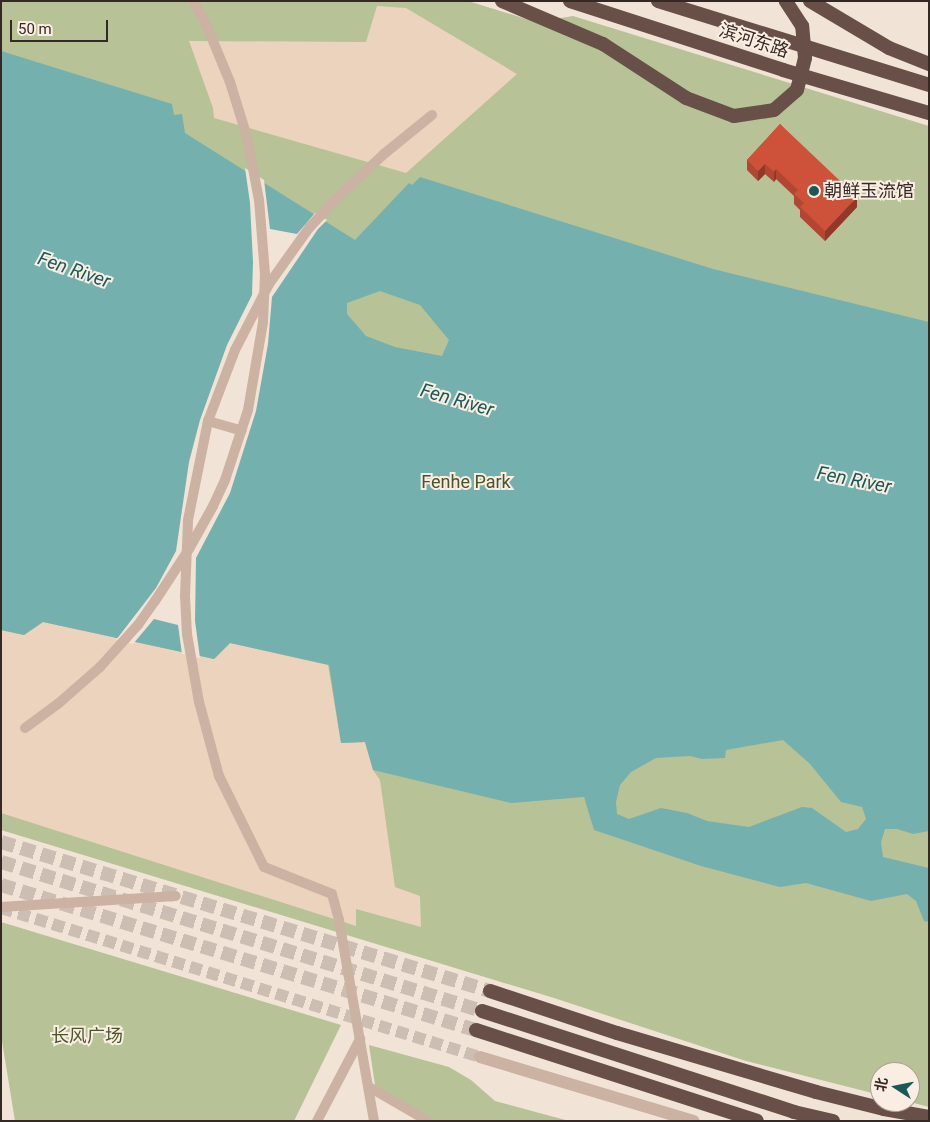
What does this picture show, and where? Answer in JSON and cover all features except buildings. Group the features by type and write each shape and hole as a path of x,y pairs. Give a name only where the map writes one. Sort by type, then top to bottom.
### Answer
{"highway":[{"path":"502,1 603,44 686,98 734,116 774,110 798,90 805,58 802,26 786,1"},
{"name":"滨河东路","path":"570,1 783,70 929,113"},
{"name":"滨河东路","path":"658,1 929,85"},
{"path":"810,1 889,48 929,64"},
{"path":"490,992 617,1034 816,1092 929,1118"},
{"path":"482,1011 794,1112 833,1121"},
{"path":"476,1030 756,1121"}],"street":[{"path":"25,728 88,678 138,626 189,548 213,506 242,431 263,322 265,274 259,200 247,137 230,82 206,24 192,1"},
{"path":"374,1121 339,920 332,894 264,867 219,776 199,702 187,634 185,596 188,520 208,421 245,326 269,284 309,228 364,172 432,115"},
{"path":"208,421 242,431"},
{"path":"1,906 176,896"},
{"path":"317,1121 360,1040"},
{"path":"480,1057 694,1121"},
{"path":"369,1087 428,1121"},
{"path":"638,1105 671,1121"}],"green space":[{"name":"Fenhe Park","path":"1,1 468,1 536,22 573,16 929,126 929,1107 920,1105 920,1062 870,1062 870,1092 746,1061 554,998 1,830"},
{"name":"长风广场","path":"1,922 341,1025 294,1121 15,1121 1,1035"},
{"path":"369,1045 449,1067 471,1080 495,1101 569,1121 432,1121 375,1085"}],"shaded area":[{"path":"377,6 406,8 517,74 406,173 214,118 213,108 189,41 366,42"},
{"path":"43,622 214,659 230,643 328,665 341,743 365,742 373,770 380,780 395,887 420,896 421,927 356,909 356,926 1,813 1,630 24,635"}],"water":[{"name":"Fen River","path":"1,51 172,104 174,115 182,114 185,133 355,240 409,183 412,185 420,177 713,269 929,322 929,831 913,834 897,829 885,829 881,842 883,857 929,868 929,922 924,921 916,901 907,894 871,901 806,883 780,887 701,866 594,830 584,797 511,803 373,770 365,742 341,743 329,665 230,643 214,659 43,622 24,635 1,630","holes":["380,291 420,305 449,340 442,356 395,347 366,336 347,314 347,303","783,740 810,764 841,802 862,807 866,819 858,829 846,832 812,808 802,807 749,827 707,821 687,813 661,808 629,819 617,814 616,802 620,785 631,772 656,758 690,756 702,759 725,758 726,750"]}],"pier":[{"path":"245,168 264,180 270,229 297,234 315,213 327,220 318,229 272,297 268,344 256,411 230,493 196,558 195,621 200,658 182,654 178,625 154,619 133,644 116,640 156,588 176,551 189,462 200,420 227,345 252,295 253,262 250,203"}],"tunnel":[{"path":"1,842 490,991"},
{"path":"1,862 482,1011"},
{"path":"1,885 476,1030"},
{"path":"1,908 480,1057"}],"place":[{"name":"朝鲜玉流馆","path":"814,191"}]}
